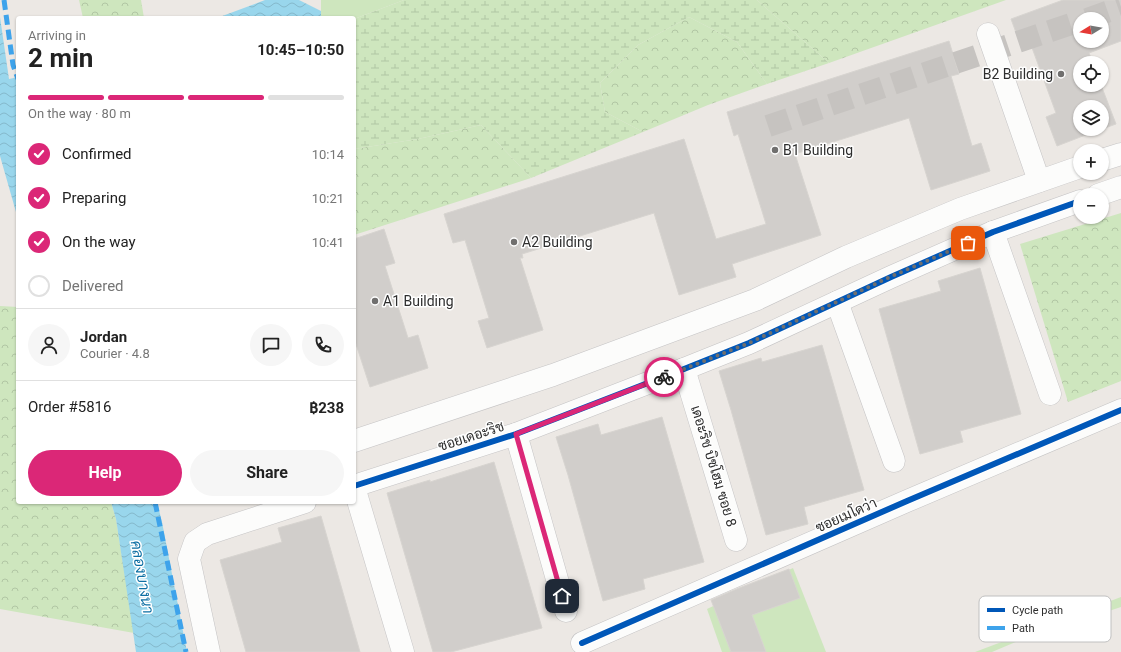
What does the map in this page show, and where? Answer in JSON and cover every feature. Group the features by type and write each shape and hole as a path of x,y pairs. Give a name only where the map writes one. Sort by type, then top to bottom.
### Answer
{"street":[{"path":"988,34 1039,181"},
{"path":"1109,158 1121,154"},
{"path":"356,440 553,375 755,300 846,257 960,209 1073,169"},
{"path":"1109,191 1121,187"},
{"name":"ซอยเดอะริช","path":"356,485 516,434 684,369 749,343 890,277 993,232 1073,203"},
{"path":"993,232 1050,394"},
{"path":"837,302 894,461"},
{"name":"เดอะริช บิซโฮม ซอย 8","path":"684,369 736,540"},
{"name":"ซอยเมโดว่า","path":"582,643 907,501 1121,410"},
{"path":"516,434 566,611"},
{"path":"356,493 402,652"},
{"path":"209,652 189,560 195,542 207,534 299,504"}],"green space":[{"path":"79,0 141,0 144,16 83,16"},
{"path":"321,0 404,0 356,18 356,16 321,16"},
{"path":"404,0 757,0 829,63 767,84 737,42 689,17 638,45 600,83 605,112 643,132 531,178 481,125 418,139 356,149 356,18"},
{"path":"757,0 1006,0 829,63"},
{"path":"689,17 737,42 767,84 708,105 643,132 605,112 600,83 638,45"},
{"path":"481,125 531,178 356,234 356,149 418,139"},
{"path":"1121,213 1121,381 1068,402 1020,244 1085,224 1109,224 1109,217"},
{"path":"0,306 16,307 16,504 112,504 116,519 134,633 0,609"},
{"path":"793,568 826,652 722,652 707,609"},
{"path":"1121,597 1121,607 1111,610 1111,601"},
{"path":"1002,642 1016,642 992,652 975,652"}],"water":[{"path":"265,0 299,0 321,11 321,16 222,16"},
{"path":"0,17 9,79 16,77 16,212 0,156"},
{"name":"คลองบางนา","path":"112,504 158,504 187,652 136,652 116,519"}],"building":[{"name":"B2 Building","path":"1063,0 1121,0 1121,41 1109,46 1109,12 1073,12 1073,48 1102,48 1089,53 1090,56 1073,56 1073,92 1104,92 1107,100 1073,100 1073,136 1083,136 1057,146 1046,117 1056,113 1031,45 1022,49 1011,19"},
{"path":"949,41 959,74 951,76 972,146 981,143 990,171 931,190 909,118 795,154 821,235 732,264 736,277 679,295 654,213 522,254 523,258 520,258 543,330 487,348 478,321 489,318 465,240 453,243 444,214 684,139 716,239 766,224 738,134 734,136 727,112"},
{"name":"B2 Building","path":"1109,106 1116,124 1109,126"},
{"name":"A1 Building","path":"384,229 395,263 385,266 408,338 418,335 428,368 370,387 356,344 356,238"},
{"path":"980,268 1021,414 960,431 963,442 920,454 879,309 941,291 938,281"},
{"path":"822,345 864,490 804,507 808,524 766,535 719,371 761,358 762,362"},
{"path":"662,417 704,562 643,579 645,589 603,601 556,437 598,424 601,435"},
{"path":"494,462 542,628 451,652 433,652 387,493 430,480 430,482"},
{"path":"321,516 360,652 246,652 220,560 282,542 278,528"},
{"path":"789,569 800,598 752,615 766,652 731,652 711,600"}],"tunnel":[{"path":"1107,12 1121,7"},
{"path":"768,126 1073,23"}],"marked path":[{"path":"4,0 13,65 16,73"},
{"path":"155,504 186,652"}],"cycle path":[{"path":"356,485 516,434 684,369 749,343 891,277 993,232 1073,203"},
{"path":"582,643 907,501 1121,410"}],"way so far":[{"path":"664,377 749,343 890,277 968,243"}],"place":[{"name":"B2 Building","path":"1061,74"},
{"name":"B1 Building","path":"775,150"},
{"name":"A2 Building","path":"514,242"},
{"name":"A1 Building","path":"375,301"}],"route":[{"path":"562,596 516,434 664,377"}]}
